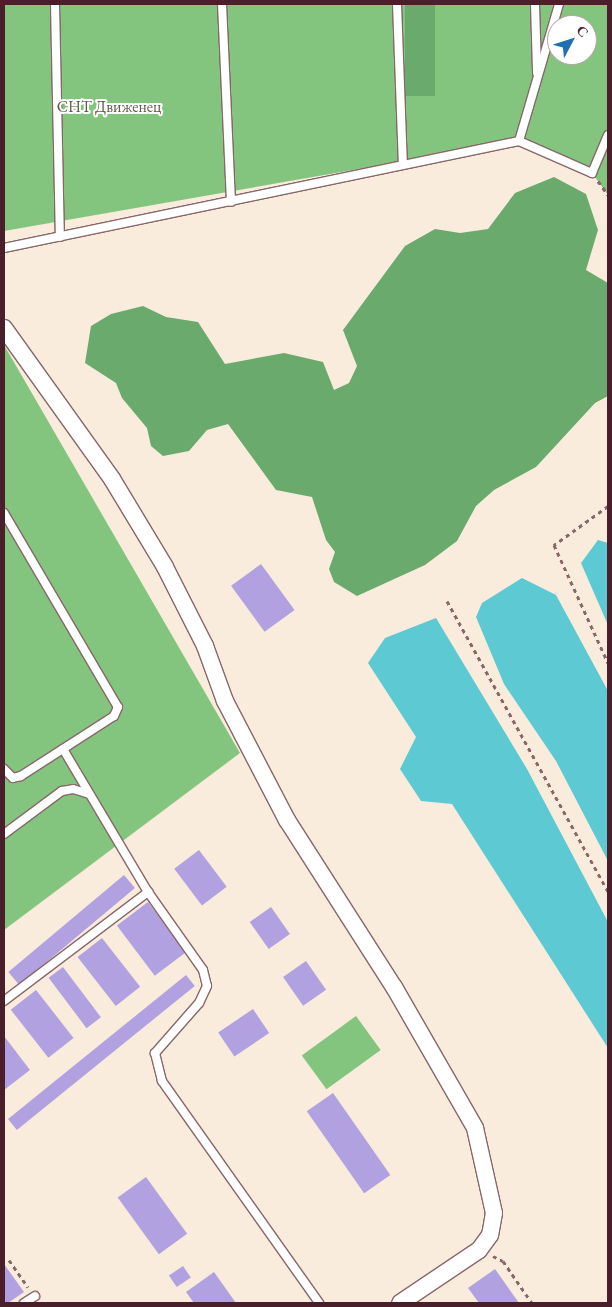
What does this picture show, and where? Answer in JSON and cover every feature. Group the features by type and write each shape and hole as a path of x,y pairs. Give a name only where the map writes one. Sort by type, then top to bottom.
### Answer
{"street":[{"path":"4,328 112,479 165,567 205,646 225,701 287,820 394,987 475,1128 494,1213 490,1235 479,1250 400,1303"}],"lane":[{"path":"55,4 60,237"},
{"path":"222,4 231,202"},
{"path":"397,4 403,164"},
{"path":"534,4 537,80"},
{"path":"519,141 559,4"},
{"path":"4,248 519,141 592,173 608,135"},
{"path":"4,513 118,707 114,716 21,776 13,778 4,768"},
{"path":"63,749 148,892 203,970 207,986 199,1003 155,1053 156,1066 320,1303"},
{"path":"4,834 62,791 73,789 90,795"},
{"path":"4,1001 148,892"},
{"path":"24,1303 35,1296"}],"path":[{"path":"608,506 554,545 608,663"},
{"path":"447,601 608,891"},
{"path":"479,1250 503,1261 532,1303"},
{"path":"9,1260 35,1296"}],"green space":[{"name":"СНТ Движенец","path":"4,4 608,4 608,195 592,173 519,141 4,231"},
{"path":"405,4 435,4 435,96 405,96"},
{"path":"554,177 586,194 598,230 586,270 608,283 608,396 595,403 536,467 494,490 476,506 457,541 425,565 357,596 334,582 329,569 335,552 326,540 312,497 276,490 228,424 207,430 189,451 163,456 151,446 147,428 122,398 116,383 85,363 91,326 111,314 143,306 166,317 198,322 225,364 284,353 323,362 334,390 349,383 357,366 343,330 405,246 435,229 460,233 488,229 515,193"},
{"path":"4,345 240,753 4,930"},
{"path":"356,1016 381,1050 326,1089 302,1055"}],"water":[{"path":"598,540 608,543 608,625 581,563"},
{"path":"522,578 556,595 608,691 608,861 556,761 504,684 476,617 482,603"},
{"path":"436,618 527,769 608,922 608,1048 452,804 421,801 400,769 416,737 368,663 385,638"}],"building":[{"path":"261,564 295,610 265,632 231,586"},
{"path":"199,850 227,887 202,905 174,869"},
{"path":"124,875 135,888 19,985 8,972"},
{"path":"148,902 186,952 155,976 117,925"},
{"path":"271,907 290,934 269,949 250,922"},
{"path":"102,938 140,987 116,1006 78,957"},
{"path":"306,961 326,990 303,1006 283,977"},
{"path":"63,967 101,1017 87,1028 49,978"},
{"path":"186,975 195,986 17,1130 8,1119"},
{"path":"36,990 74,1038 48,1058 11,1010"},
{"path":"253,1009 269,1033 234,1057 218,1032"},
{"path":"4,1036 30,1070 4,1090"},
{"path":"333,1093 390,1175 364,1193 307,1111"},
{"path":"146,1177 187,1234 159,1254 118,1198"},
{"path":"4,1264 24,1292 8,1303 4,1303"},
{"path":"183,1266 191,1278 177,1287 169,1276"},
{"path":"495,1269 519,1303 479,1303 468,1288"},
{"path":"214,1272 236,1303 194,1303 186,1292"}]}
